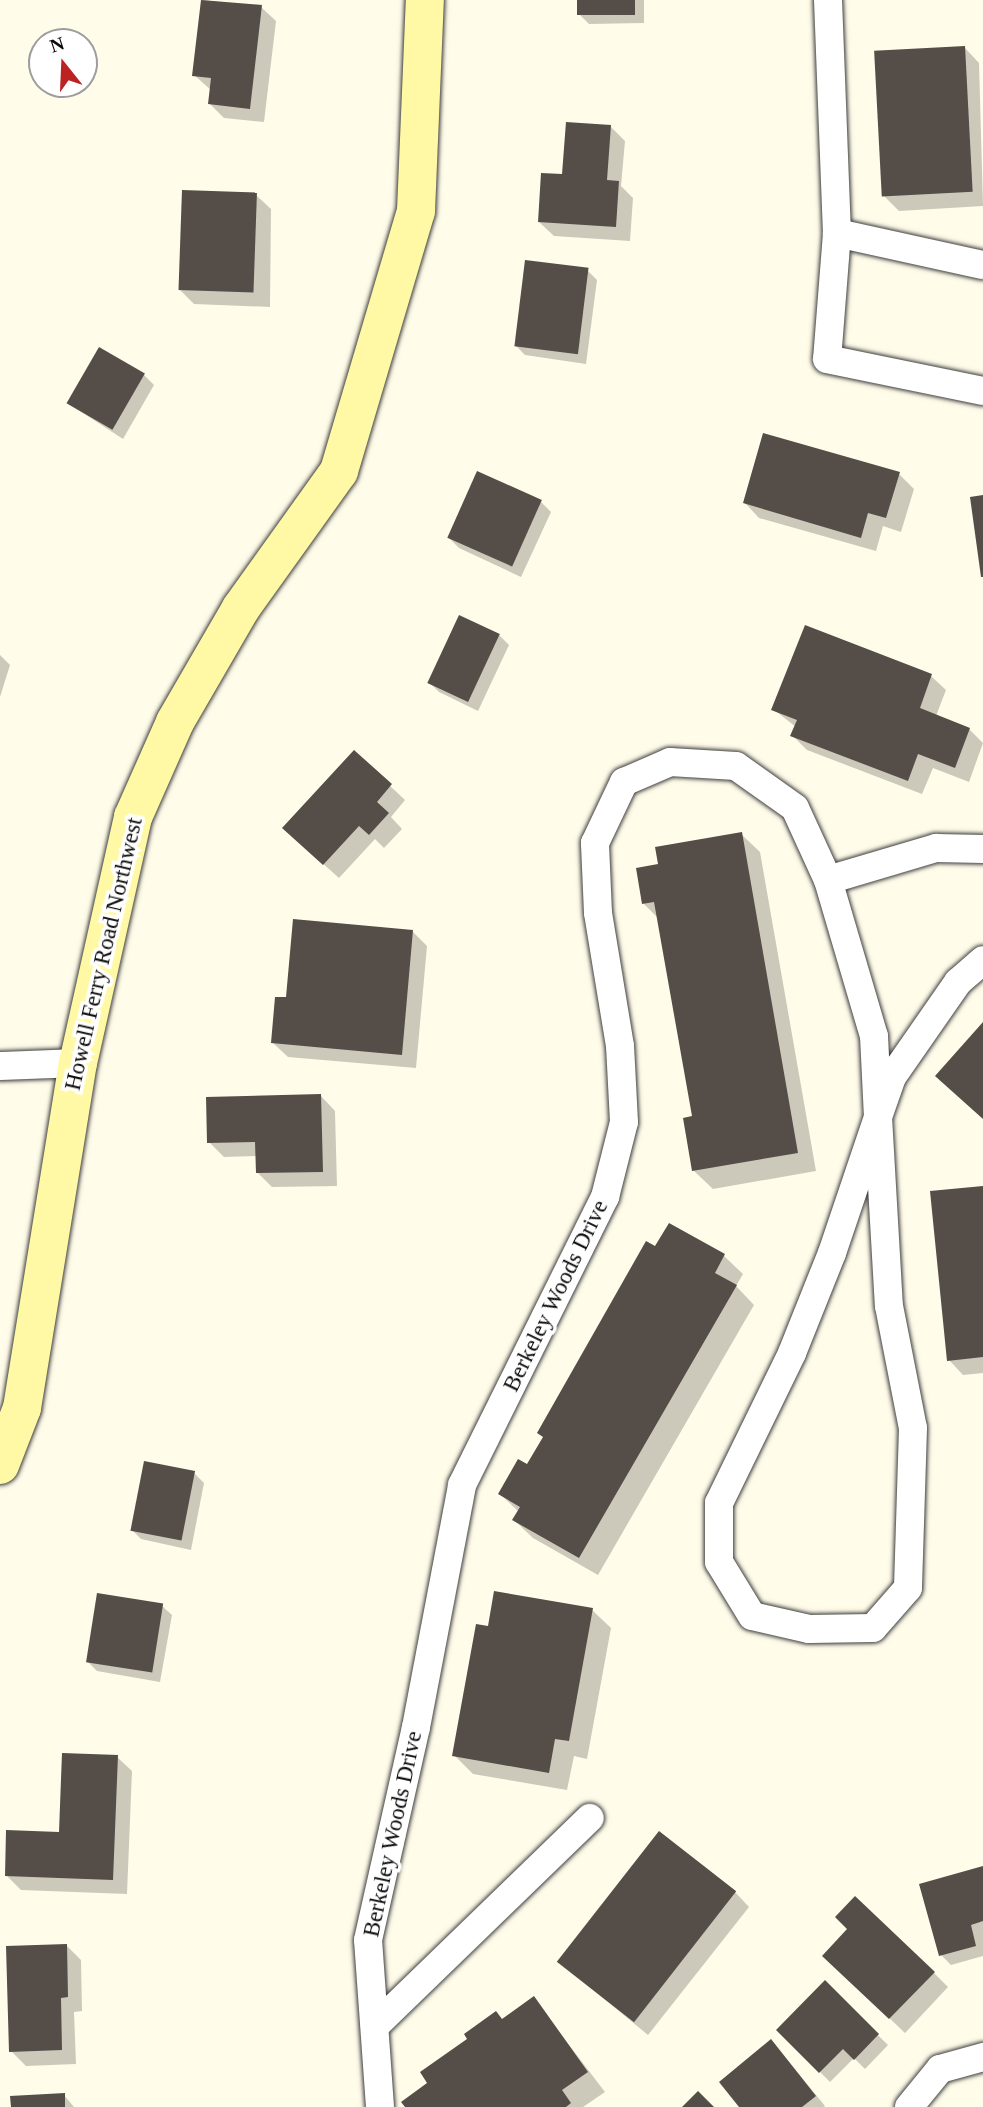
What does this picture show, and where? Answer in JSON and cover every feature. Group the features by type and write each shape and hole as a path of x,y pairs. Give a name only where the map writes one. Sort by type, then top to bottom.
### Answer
{"street":[{"name":"Howell Ferry Road Northwest","path":"0,1465 22,1408 79,1063 133,817 175,722 241,608 339,471 416,211 425,0"},
{"path":"828,0 836,233 827,359 983,391"},
{"path":"836,233 983,265"},
{"name":"Berkeley Woods Drive","path":"380,2107 368,1940 416,1727 461,1485 605,1197 624,1122 620,1046 598,913 594,843 624,782 670,762 736,766 795,808 828,880 874,1036 878,1117 889,1306 913,1428 908,1588 873,1628 809,1629 752,1616 719,1562 719,1503 792,1353 832,1253 878,1117 892,1077 958,982 983,960"},
{"path":"828,880 936,848 983,849"},
{"path":"0,1066 79,1063"},
{"path":"375,2026 590,1818"},
{"path":"909,2107 940,2069 983,2057"}],"building":[{"path":"201,0 262,5 250,109 208,104 211,78 192,76"},
{"path":"577,0 635,0 635,15 577,15"},
{"path":"965,46 973,192 882,197 874,51"},
{"path":"566,122 611,125 607,180 619,181 616,227 538,222 541,173 562,174"},
{"path":"182,190 257,193 253,293 179,290"},
{"path":"525,260 589,268 578,354 514,346"},
{"path":"99,347 145,374 112,430 66,403"},
{"path":"763,433 900,472 886,518 868,513 861,538 743,503"},
{"path":"477,471 542,500 512,567 447,538"},
{"path":"983,495 983,577 981,577 970,497"},
{"path":"459,615 500,634 468,702 427,683"},
{"path":"805,625 932,674 920,708 970,728 955,768 918,754 908,781 790,736 797,720 771,710"},
{"path":"354,750 392,784 377,802 389,813 369,835 359,826 323,865 282,828"},
{"path":"742,832 798,1153 692,1171 683,1118 692,1116 654,902 642,904 636,868 658,864 655,847"},
{"path":"293,919 413,930 402,1055 271,1043 275,997 286,997"},
{"path":"983,1022 983,1119 935,1076"},
{"path":"321,1094 323,1172 256,1173 255,1142 207,1143 206,1097"},
{"path":"983,1186 983,1357 947,1361 930,1191"},
{"path":"669,1223 725,1254 715,1273 737,1285 579,1558 512,1520 520,1507 498,1494 518,1459 527,1464 543,1437 537,1433 646,1241 655,1246"},
{"path":"144,1461 195,1471 181,1541 130,1531"},
{"path":"494,1591 593,1608 569,1741 555,1739 549,1773 452,1756 476,1624 488,1626"},
{"path":"97,1593 163,1603 152,1673 86,1662"},
{"path":"62,1753 118,1755 113,1880 5,1876 6,1830 59,1832"},
{"path":"659,1831 736,1891 634,2022 557,1962"},
{"path":"983,1866 983,1921 971,1925 976,1946 939,1956 919,1884"},
{"path":"855,1896 935,1972 889,2019 822,1956 847,1929 835,1917"},
{"path":"67,1944 68,1997 61,1998 62,2050 9,2052 6,1946"},
{"path":"825,1980 879,2034 854,2060 843,2049 819,2073 776,2030"},
{"path":"534,1996 588,2072 562,2090 571,2103 566,2107 405,2107 401,2102 427,2083 420,2072 467,2039 464,2034 496,2011 502,2019"},
{"path":"771,2039 816,2096 802,2107 739,2107 719,2082"},
{"path":"698,2091 714,2107 682,2107"},
{"path":"65,2093 65,2107 11,2107 10,2096"}]}
